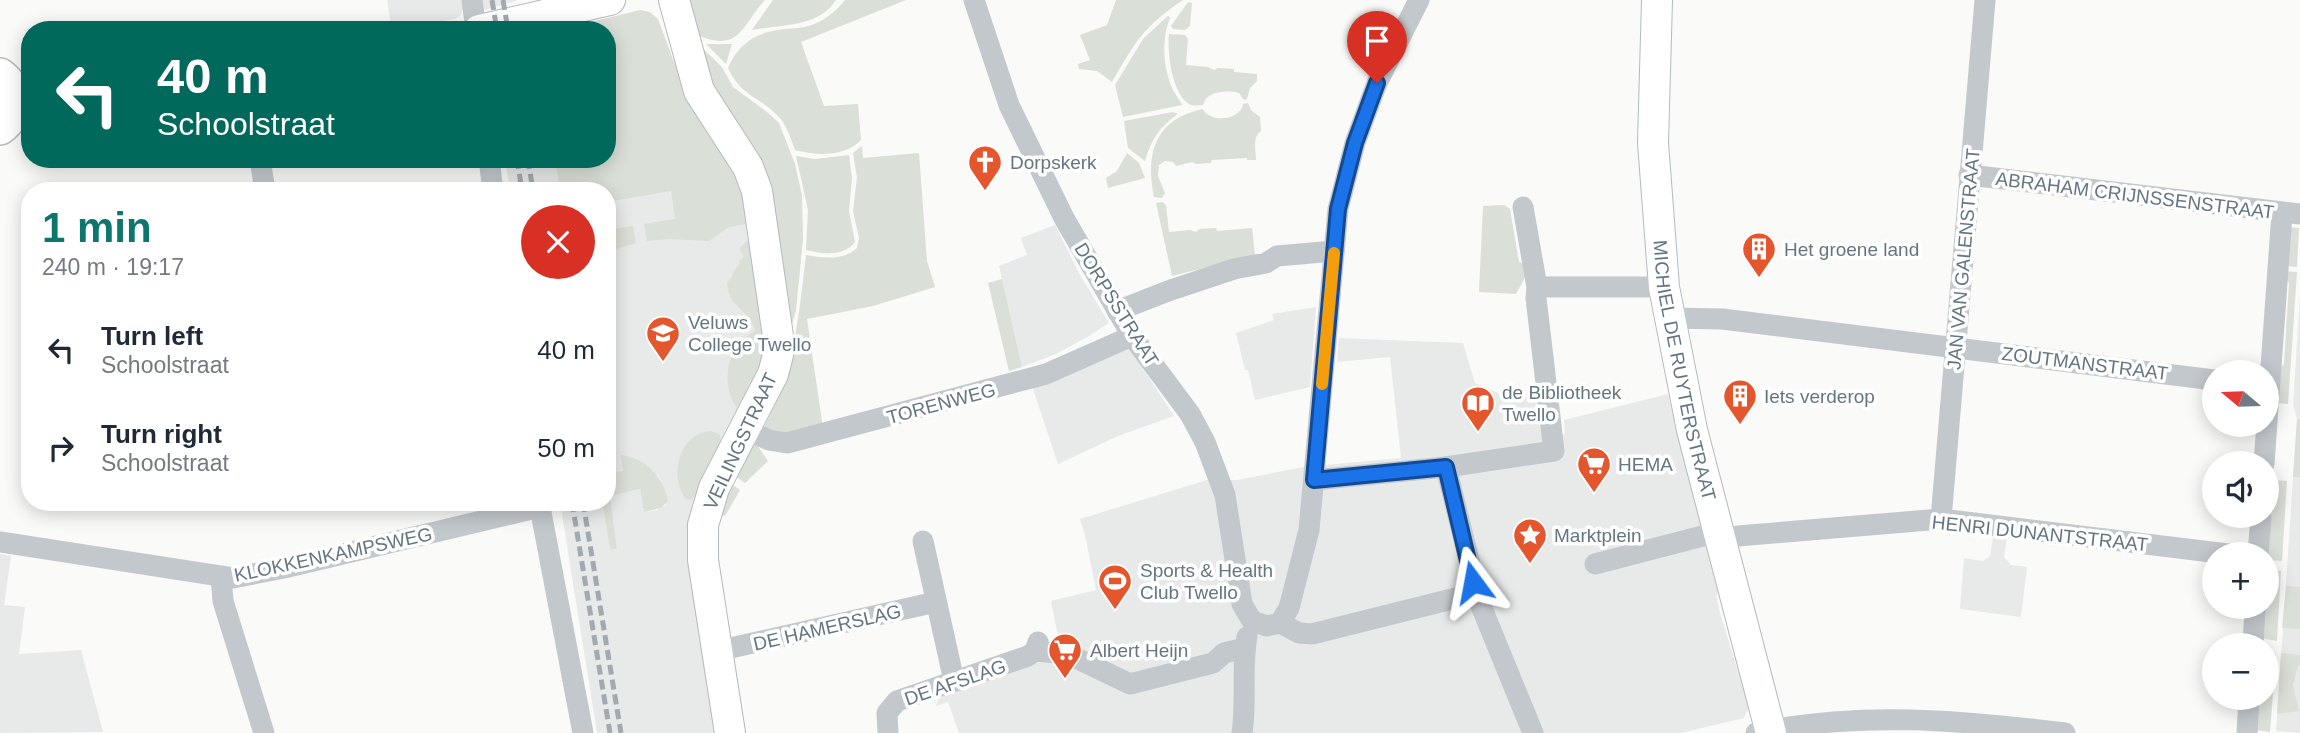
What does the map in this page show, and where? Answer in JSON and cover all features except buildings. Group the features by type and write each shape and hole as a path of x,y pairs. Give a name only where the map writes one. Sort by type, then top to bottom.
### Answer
{"street":[{"path":"472,0 476,21"},
{"path":"517,21 610,0"},
{"name":"VEILINGSTRAAT","path":"674,0 699,91 753,179 762,220 778,335 778,355 771,379 714,488 703,525 702,553 730,733"},
{"name":"DORPSSTRAAT","path":"974,0 1004,92 1064,218 1132,336 1190,414 1220,476 1236,553 1242,604 1252,621"},
{"path":"1242,733 1245,713 1245,648 1252,621 1267,626 1280,622 1289,608 1309,530 1338,209 1355,143 1377,83 1419,0"},
{"name":"MICHIEL DE RUYTERSTRAAT","path":"1657,0 1653,143 1664,287 1692,430 1766,732"},
{"name":"JAN VAN GALENSTRAAT","path":"1941,519 1985,0"},
{"name":"ABRAHAM CRIJNSSENSTRAAT","path":"1969,175 2291,213"},
{"path":"1314,480 1446,467 1554,451 1536,298 1537,287 1523,206"},
{"path":"2272,360 2291,213"},
{"path":"1117,311 1212,276 1266,263 1277,256 1334,251"},
{"path":"1537,287 1664,287"},
{"name":"ZOUTMANSTRAAT","path":"1670,318 1722,319 2202,378"},
{"name":"TORENWEG","path":"745,429 779,443 797,441 1046,374 1132,336"},
{"path":"1446,467 1476,593 1532,733"},
{"name":"KLOKKENKAMPSWEG","path":"0,542 221,578 238,577 511,511"},
{"path":"540,511 583,733"},
{"name":"HENRI DUNANTSTRAAT","path":"1719,536 1941,519 2202,551"},
{"path":"1595,564 1719,536"},
{"path":"923,541 954,681"},
{"path":"221,578 223,601 262,733"},
{"path":"1280,622 1299,633 1312,634 1476,593"},
{"name":"DE HAMERSLAG","path":"717,651 936,602"},
{"name":"DE AFSLAG","path":"888,733 887,713 894,703 1028,656 1036,646 1076,658 1130,684 1213,663 1224,653 1245,648"},
{"path":"2247,733 2248,710"},
{"path":"1766,732 1847,722 1906,719 1953,720 2065,733"}],"shaded area":[{"path":"387,0 462,0 461,15 455,19 390,21"},
{"path":"479,0 516,0 516,1 485,10"},
{"path":"690,0 765,0 738,35 721,41 694,34"},
{"path":"773,0 836,0 819,16 809,20 752,30"},
{"path":"845,0 906,0 801,42 824,106 858,104 861,140 847,150 830,154 795,150 780,118 744,90 728,68 736,53 747,42 761,34 817,23"},
{"path":"1116,0 1183,0 1149,27 1112,82 1097,71 1079,69 1078,64 1090,60 1080,35 1107,25"},
{"path":"1188,2 1192,3 1190,26 1185,30 1173,29 1171,26"},
{"path":"640,10 650,12 658,19 677,70 734,160 754,223 729,227 709,241 647,241 644,224 675,219 671,191 616,200 616,182 559,182 556,168 616,168 616,21 595,21"},
{"path":"1168,16 1170,18 1164,45 1165,63 1173,90 1182,105 1123,117 1115,85 1143,39"},
{"path":"1169,34 1185,35 1188,39 1186,65 1257,74 1257,81 1250,88 1247,99 1244,100 1239,93 1229,92 1213,94 1203,105 1192,105 1185,100 1179,93 1172,73"},
{"path":"695,41 722,67 733,87 779,123 795,164 802,195 803,239 796,311 787,340"},
{"path":"706,44 732,44 726,64"},
{"path":"1248,103 1251,110 1260,117 1261,131 1255,140 1256,160 1212,160 1211,163 1192,162 1176,166 1173,162 1165,161 1159,165 1158,176 1165,193 1162,198 1154,197 1151,166 1153,152 1164,130 1187,114 1203,109 1212,117 1231,117 1237,114 1243,104"},
{"path":"1173,112 1178,114 1157,134 1145,161 1128,148 1124,121"},
{"path":"862,146 863,158 919,153 927,261 935,287 873,306 807,319 823,428 789,437 764,428 782,391 790,363 806,255 839,257 857,248 859,238 853,211 857,177 853,153"},
{"path":"1127,153 1139,163 1145,178 1108,188 1106,178 1117,171"},
{"path":"849,155 852,178 849,211 855,242 839,252 806,250 808,210 796,156 815,159"},
{"path":"506,168 556,168 559,182 509,182"},
{"path":"744,179 770,337 708,482 717,733 597,733 561,511 604,511 610,550 617,549 611,511 616,511 616,494 640,489 644,512 666,505 660,479 647,465 620,456 623,472 616,473 616,200"},
{"path":"1162,202 1166,205 1169,232 1252,228 1255,255 1172,276 1156,203"},
{"path":"1504,205 1510,209 1519,262 1527,265 1528,272 1516,294 1479,292 1483,206"},
{"path":"1055,225 1080,275 1109,323 1056,354 1022,367 999,266 1027,255 1021,238"},
{"path":"633,226 636,243 616,249 616,228"},
{"path":"2289,227 2299,228 2297,267 2285,266"},
{"path":"750,239 769,351 740,411 731,397 728,370 739,344 755,331 749,318 731,299 727,283 744,257 739,248"},
{"path":"2284,271 2297,272 2288,404 2279,403 2279,369 2284,364 2289,283"},
{"path":"1002,279 1022,367 1009,371 988,283"},
{"path":"2300,294 2300,733 2276,731 2297,419 2293,405"},
{"path":"1316,307 1310,387 1255,400 1236,333 1274,320 1272,314"},
{"path":"1339,338 1463,343 1475,383 1505,396 1539,393 1543,437 1565,434 1564,420 1668,394 1718,592 1716,596 1720,613 1749,707 1744,718 1681,733 959,733 948,702 936,706 939,698 1041,661 1046,644 1059,641 1051,601 1096,590 1080,519 1207,480 1237,480 1304,467 1401,458 1390,357 1337,362"},
{"path":"1128,346 1174,416 1118,436 1058,464 1032,386"},
{"path":"2297,419 2300,419 2300,477 2293,477"},
{"path":"711,431 720,435 721,444 695,496 691,500 685,498 678,478 680,457 691,439"},
{"path":"747,443 757,445 768,461 745,483 731,473"},
{"path":"620,455 646,465 658,477 668,501 661,508 644,512 640,489 616,495 616,472 623,471"},
{"path":"2279,480 2287,481 2282,561 2279,561 2279,542 2266,542 2267,528 2279,528"},
{"path":"727,481 740,490 725,516 714,514"},
{"path":"604,511 612,511 617,549 610,550"},
{"path":"1993,537 2007,539 2004,557 2011,565 2027,567 2021,617 1960,609 1964,558 1983,561 1990,556"},
{"path":"0,554 11,556 4,605 25,607 19,654 81,650 103,732 0,733"},
{"path":"2279,571 2281,571 2279,606"},
{"path":"2286,586 2300,587 2300,629 2282,628"},
{"path":"2262,619 2278,619 2277,633 2262,633"},
{"path":"2281,653 2300,655 2300,665 2293,685 2299,711 2277,714"},
{"path":"2256,710 2272,710 2270,732 2255,730"}],"railway":[{"path":"492,0 496,21"},
{"path":"503,0 506,21"},
{"path":"518,168 521,182"},
{"path":"529,168 532,182"},
{"path":"573,511 610,733"},
{"path":"584,511 621,733"}],"slow traffic":[{"path":"1322,384 1334,253"}],"place":[{"name":"Dorpskerk","path":"985,192"},
{"name":"Het groene land","path":"1759,279"},
{"name":"Veluws College Twello","path":"663,363"},
{"name":"Iets verderop","path":"1740,426"},
{"name":"de Bibliotheek Twello","path":"1478,433"},
{"name":"HEMA","path":"1594,494"},
{"name":"Marktplein","path":"1530,565"},
{"name":"Sports & Health Club Twello","path":"1115,611"},
{"name":"Albert Heijn","path":"1065,680"}],"route":[{"path":"1377,83 1345,175 1338,209 1314,480 1446,467 1473,582"}]}
